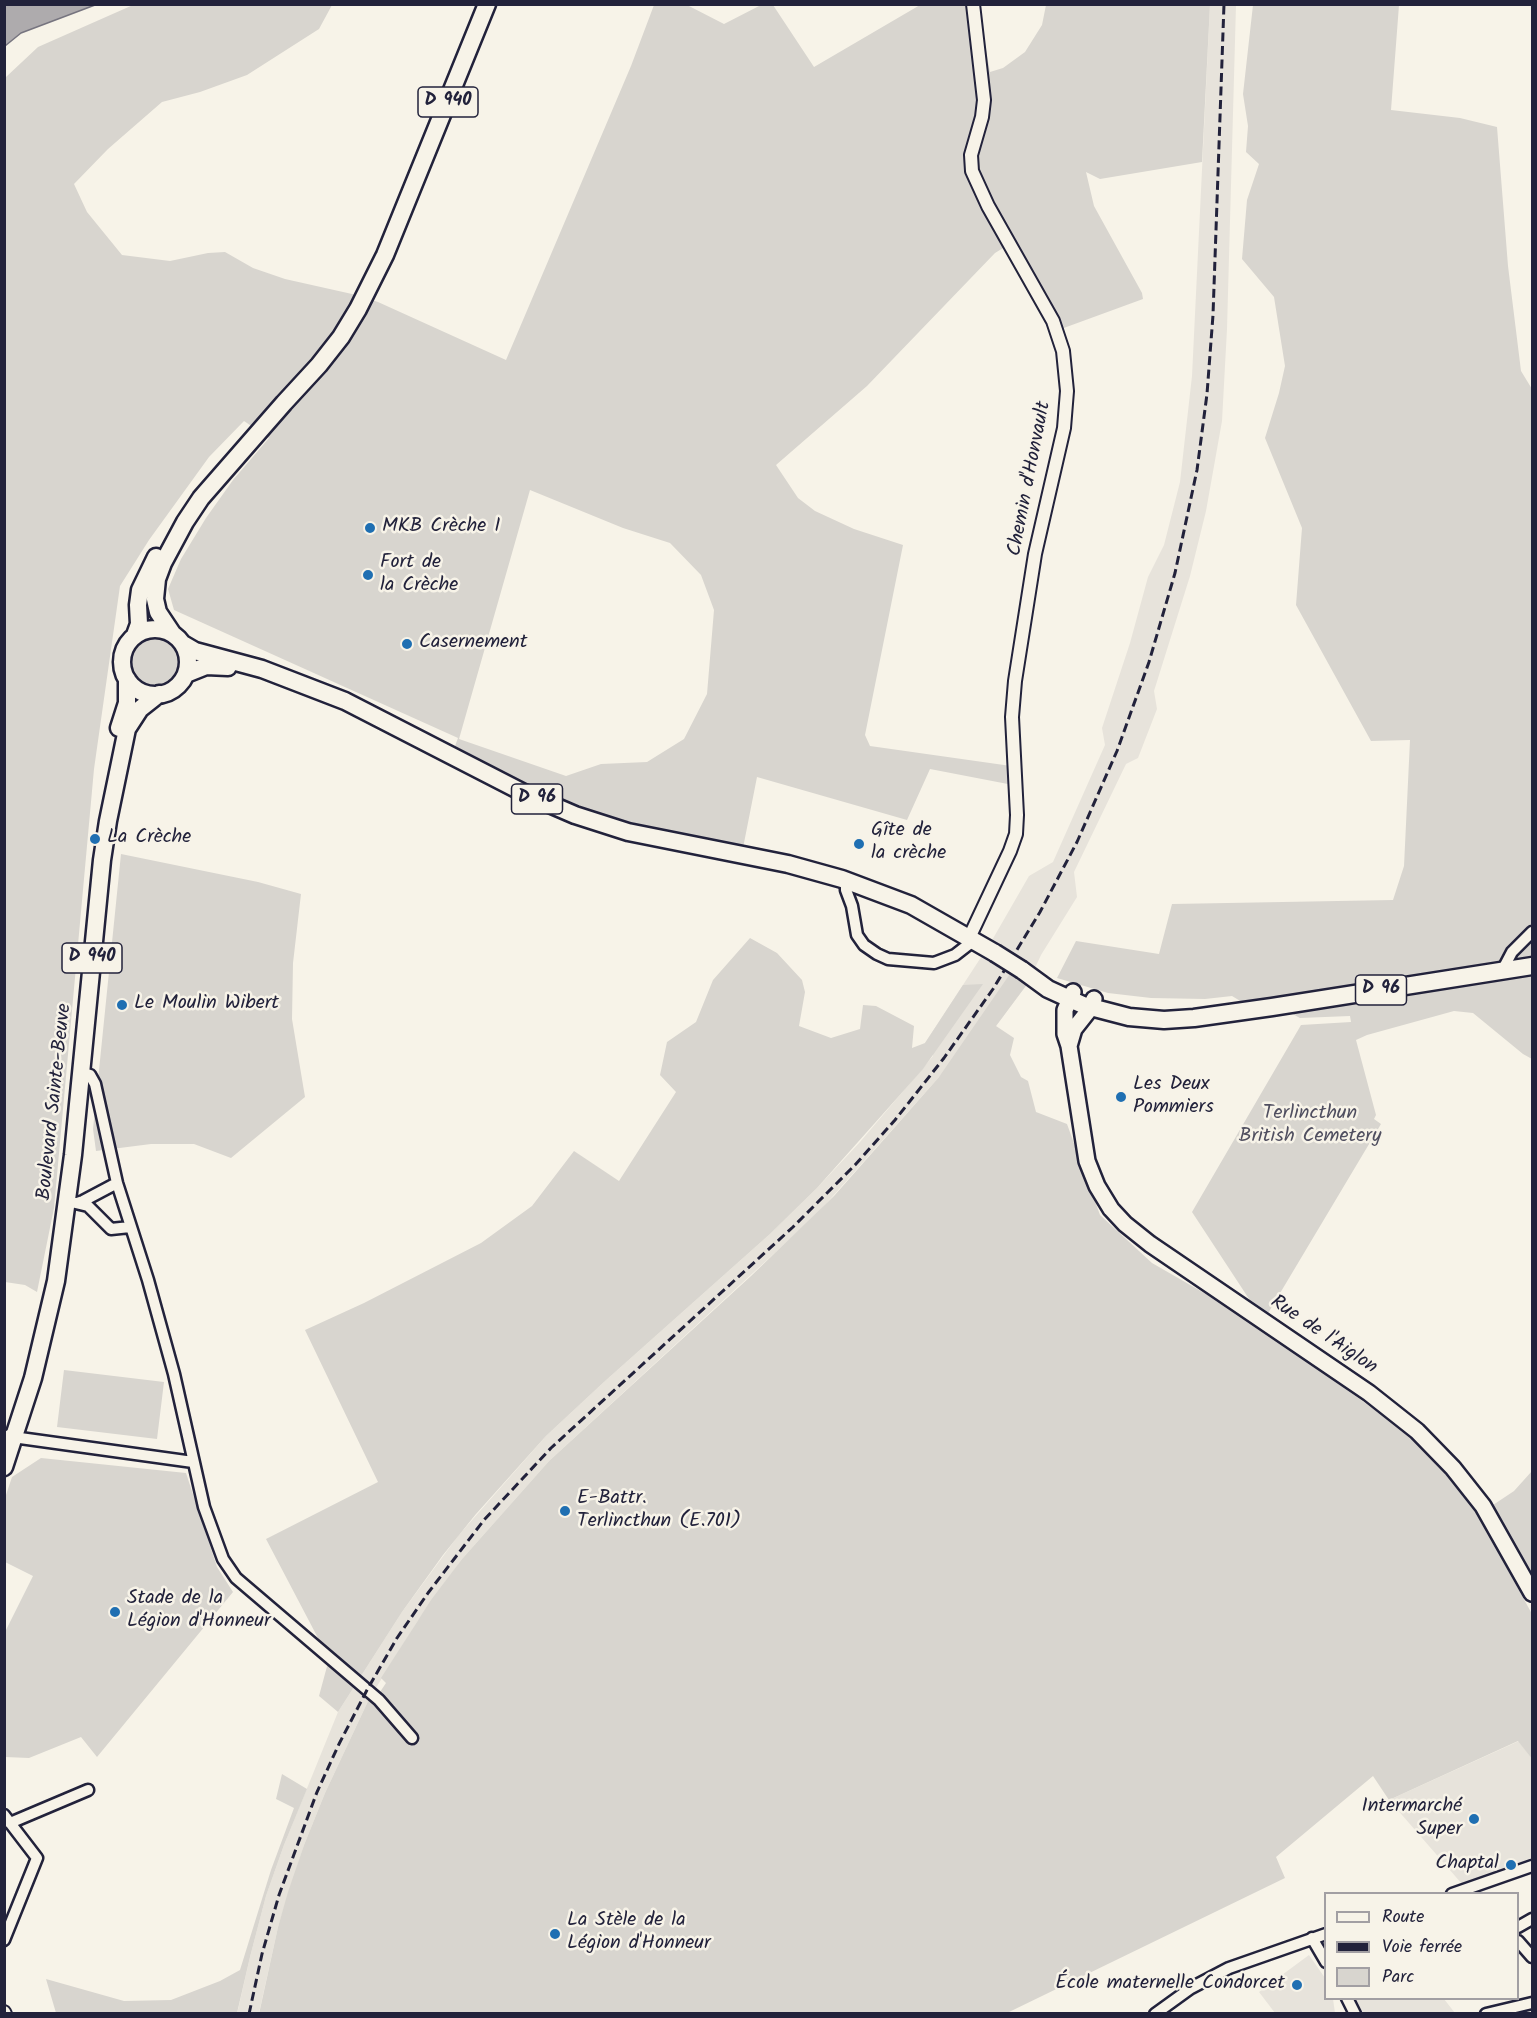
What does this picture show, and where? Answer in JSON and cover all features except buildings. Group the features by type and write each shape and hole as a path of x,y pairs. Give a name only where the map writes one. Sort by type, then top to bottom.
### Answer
{"main road":[{"name":"D 940","path":"177,638 158,612 155,599 157,579 163,563 201,498 336,344 372,284 487,4"},
{"name":"D 940","path":"135,635 139,624 138,605 142,586 183,511 215,468 284,403"},
{"path":"153,629 177,638 188,660 186,674 177,686 159,694 140,691 127,680 122,667 123,656 128,643 135,635 153,629"},
{"name":"D 96","path":"177,638 195,651 256,667 363,710 554,807 622,830 796,866 904,902 995,953 1048,988 1092,1003 1161,1013 1228,1013 1533,966"},
{"name":"D 96","path":"186,674 206,666 228,666 317,690"},
{"name":"D 940","path":"114,795 115,742 127,703 127,680"},
{"name":"D 940","path":"114,795 129,724 143,705 159,694"},
{"name":"Boulevard Sainte-Beuve","path":"4,1467 8,1437 45,1333 55,1290 62,1235 72,1202 81,1073 102,860 114,795"},
{"name":"Rue de l'Aiglon","path":"1072,995 1063,1018 1088,1161 1104,1199 1119,1219 1150,1244 1377,1399 1418,1431 1453,1468 1483,1506 1533,1593"},
{"path":"1069,1046 1074,1029 1092,1003"}],"street":[{"name":"Chemin d'Honvault","path":"971,939 1016,834 1012,717 1015,681 1035,554 1064,428 1067,391 1064,357 1053,321 988,206 972,171 972,150 982,117 984,100 975,5"},
{"path":"846,881 857,935 864,945 877,954 888,958 934,963 960,952 971,939"},
{"path":"1502,971 1512,952 1533,932"},
{"path":"81,1073 90,1074 95,1084 117,1183 162,1330 202,1500 213,1535 231,1573 379,1700 412,1738"},
{"path":"72,1202 83,1201 117,1183"},
{"path":"72,1202 91,1209 111,1228 130,1227"},
{"path":"8,1437 194,1462"},
{"path":"4,1940 37,1858 7,1819 88,1791"},
{"path":"1460,1892 1477,1890 1533,1866"},
{"path":"1519,1926 1533,1919"},
{"path":"1155,2013 1191,1988 1229,1968 1324,1935"},
{"path":"1312,1938 1324,1959"},
{"path":"1519,1942 1533,1957"},
{"path":"1486,2013 1533,2002"}],"shaded area":[{"path":"5,4 95,5 21,33 5,46"},
{"path":"1210,5 1236,5 1227,329 1222,421 1206,511 1190,576 1154,691 1157,709 1138,758 1126,764 1074,872 1077,897 1041,955 1028,983 996,1026 939,1077 817,1214 549,1461 462,1559 417,1622 369,1699 325,1793 304,1845 278,1927 259,2013 237,2014 266,1896 284,1845 338,1712 402,1612 458,1536 546,1436 770,1234 860,1142 933,1056 925,1043 991,942 1029,876 1053,862 1105,745 1102,728 1130,643 1148,577 1164,545 1180,482 1192,376"},
{"path":"1519,1741 1532,1759 1532,1858 1462,1884 1389,1800"},
{"name":"École maternelle Condorcet","path":"1309,1955 1324,1977 1324,2000 1333,2000 1335,2013 1275,2013 1259,1992"},
{"path":"1356,2000 1445,2000 1455,2013 1369,2014 1367,2012 1363,2013"}],"green space":[{"path":"133,5 332,5 319,29 247,75 200,92 162,102 108,149 74,184 87,212 122,255 170,261 225,252 253,268 285,279 378,302 506,360 631,66 654,5 687,5 724,24 761,5 773,5 814,67 920,5 978,5 990,72 1003,68 1025,52 1042,25 1046,5 1210,5 1202,162 1100,179 1086,172 1094,206 1142,293 1143,299 1061,329 1013,242 995,253 867,386 776,465 798,498 815,511 854,529 903,545 865,735 870,746 1011,766 1013,785 930,769 907,820 757,777 743,848 592,812 541,791 455,746 458,738 174,610 168,589 181,559 233,480 269,438 244,421 209,457 149,540 120,586 94,769 54,1208 37,1292 25,1285 5,1282 4,84 6,77 38,47","holes":["530,490 623,528 670,543 701,575 714,610 707,694 684,739 647,762 601,764 566,776 459,739"]},
{"path":"1253,5 1399,5 1391,110 1460,118 1497,127 1508,266 1521,371 1532,389 1532,958 1247,1005 1232,996 1205,999 1151,998 1108,993 1057,978 1076,941 1159,954 1172,904 1393,900 1404,866 1410,740 1371,741 1296,605 1302,528 1265,438 1285,366 1274,297 1242,259 1247,200 1259,164 1246,152 1248,126 1243,94"},
{"path":"150,636 160,636 174,643 181,662 174,681 160,688 150,688 140,684 133,677 129,667 129,657 133,647 140,640"},
{"path":"121,854 258,882 301,894 293,963 292,1019 305,1097 231,1158 194,1144 151,1144 96,1151 93,1129"},
{"path":"750,938 777,953 802,980 805,992 799,1026 831,1038 860,1029 863,1005 876,1006 914,1026 912,1048 925,1043 963,985 983,984 923,1069 817,1188 770,1234 546,1436 476,1514 402,1612 338,1712 319,1696 329,1659 266,1539 378,1482 305,1330 364,1303 481,1243 532,1206 574,1151 619,1181 676,1092 660,1075 667,1042 696,1022 713,980"},
{"path":"1012,971 1028,983 996,1026 1014,1038 1010,1055 1021,1077 1028,1081 1036,1112 1067,1124 1100,1215 1152,1263 1225,1305 1415,1439 1464,1494 1532,1614 1532,1759 1518,1741 1389,1800 1373,1776 1276,1857 1285,1878 1007,2013 259,2014 288,1892 325,1793 369,1699 378,1695 386,1683 381,1678 431,1600 462,1559 549,1461 751,1276 834,1196 939,1077"},
{"name":"Terlincthun British Cemetery","path":"1532,974 1532,1059 1473,1013 1454,1011 1356,1040 1376,1115 1374,1119 1381,1124 1267,1315 1253,1305 1192,1212 1301,1025 1351,1022 1350,1016 1300,1018 1287,1011"},
{"path":"64,1370 164,1382 157,1439 57,1427"},
{"name":"Stade de la Légion d'Honneur","path":"41,1458 186,1473 217,1567 233,1592 97,1757 81,1737 29,1758 5,1757 5,1632 33,1576 5,1562 5,1498 12,1477"},
{"path":"1532,1471 1532,1574 1515,1548 1493,1505 1514,1491"},
{"path":"282,1774 307,1789 266,1896 237,2013 56,2013 46,1979 124,2001 171,2000 220,1981 240,1970 271,1870 294,1808 276,1799"}],"railway":[{"path":"249,2014 262,1954 279,1895 317,1792 367,1690 397,1638 428,1593 484,1520 551,1448 793,1227 855,1165 895,1120 944,1058 993,989 1040,912 1077,842 1117,751 1149,662 1175,573 1197,470 1207,394 1213,315 1224,4"}],"place":[{"name":"MKB Crèche I","path":"370,528"},
{"name":"Fort de la Crèche","path":"368,575"},
{"name":"Casernement","path":"407,644"},
{"name":"La Crèche","path":"95,839"},
{"name":"Gîte de la crèche","path":"859,844"},
{"name":"Le Moulin Wibert","path":"122,1005"},
{"name":"Les Deux Pommiers","path":"1121,1097"},
{"name":"E-Battr. Terlincthun (E.701)","path":"565,1511"},
{"name":"Stade de la Légion d'Honneur","path":"115,1612"},
{"name":"Intermarché Super","path":"1474,1819"},
{"name":"Chaptal","path":"1511,1865"},
{"name":"La Stèle de la Légion d'Honneur","path":"555,1934"},
{"name":"École maternelle Condorcet","path":"1297,1985"}]}
